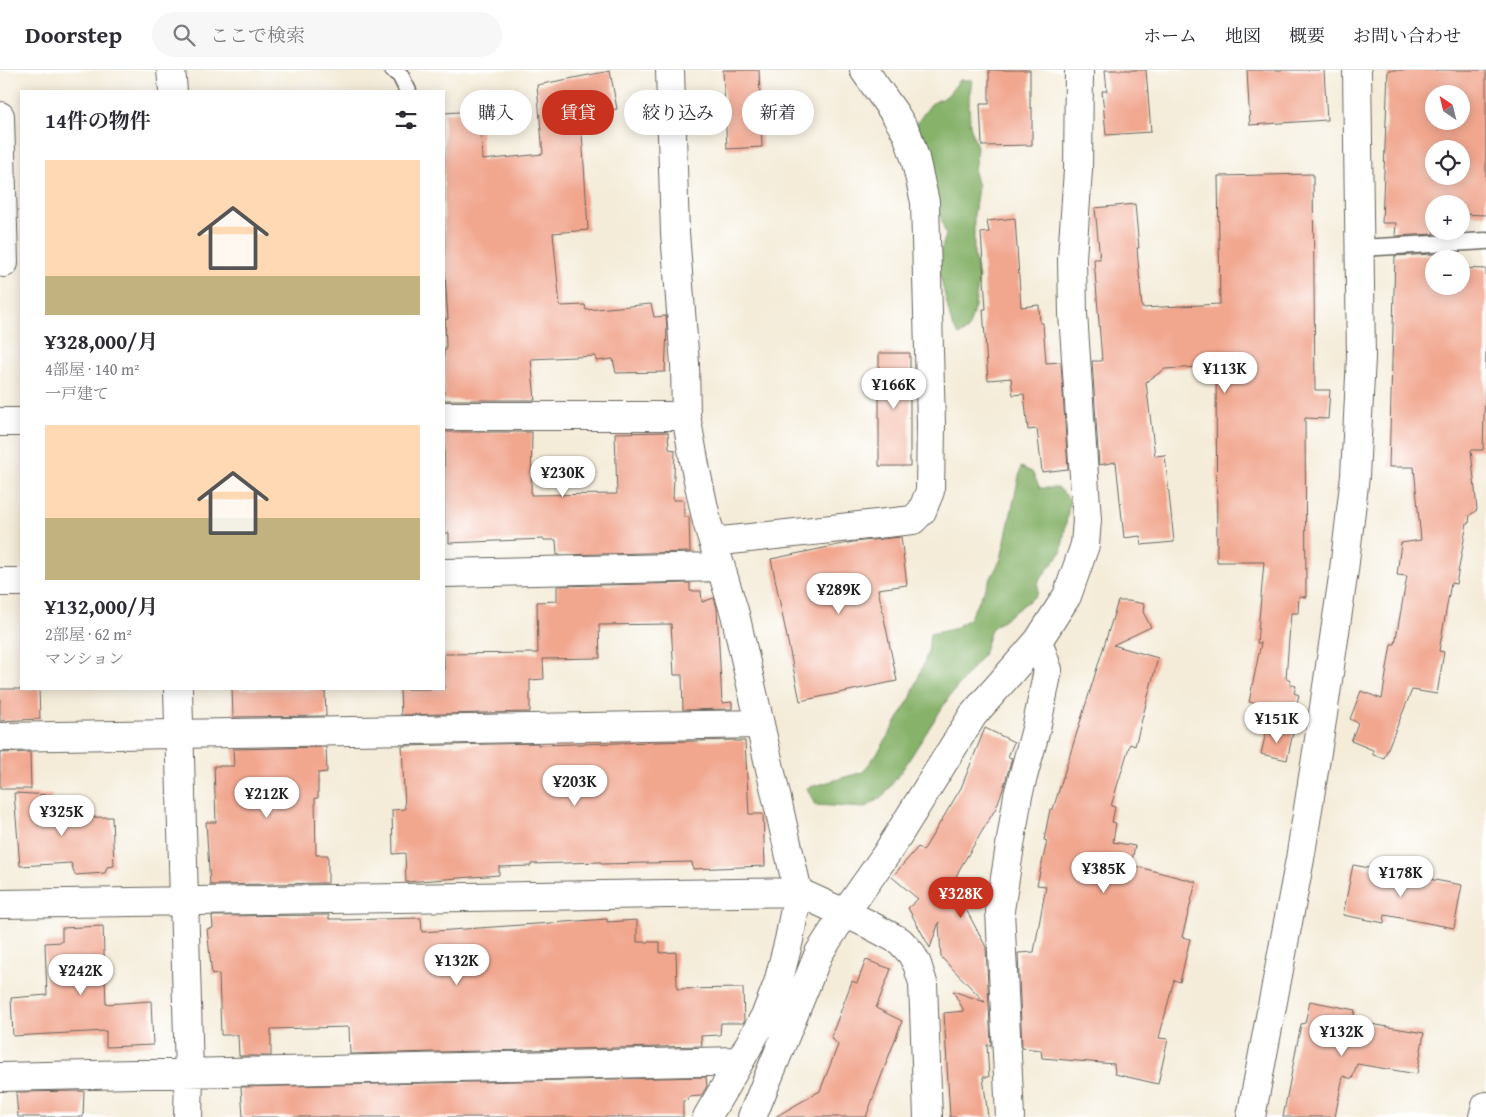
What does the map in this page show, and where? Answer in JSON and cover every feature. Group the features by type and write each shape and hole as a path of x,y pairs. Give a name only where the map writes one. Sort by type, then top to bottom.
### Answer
{"street":[{"path":"171,70 173,90"},
{"path":"670,70 675,233 685,364 686,416 696,471 717,555 735,614 798,892 789,940 778,983 766,1014 707,1117"},
{"path":"445,573 717,555 913,520 922,511 930,490 931,424 925,202 915,158 906,134 895,114 864,70"},
{"path":"752,1117 820,953 887,853 973,716 1038,641 1067,596 1085,545 1087,520 1072,314 1072,258 1078,170 1079,70"},
{"path":"1251,1117 1300,859 1324,714 1356,476 1361,357 1357,70"},
{"path":"0,116 8,263"},
{"path":"445,416 686,416"},
{"path":"0,422 20,422"},
{"path":"0,582 20,582"},
{"path":"1010,1117 1000,910 1018,795 1036,728 1048,670 1038,641"},
{"path":"178,690 189,1073 188,1117"},
{"path":"0,737 760,724"},
{"path":"0,904 798,892 866,923 900,941 911,953 923,983 928,1117"},
{"path":"0,1077 740,1061"},
{"path":"1483,1117 1486,1106"}],"lane":[{"path":"393,70 400,75 408,90"},
{"path":"1360,248 1486,241"}],"green space":[{"path":"960,80 972,80 969,100 970,125 977,147 974,172 978,187 974,215 974,255 979,277 975,306 968,330 959,335 952,325 937,263 946,235 931,184 926,145 916,124 931,104 947,96"},
{"path":"1021,467 1032,472 1040,488 1059,488 1070,500 1061,553 1039,580 1037,595 991,629 983,655 949,697 884,795 865,808 815,805 807,788 863,772 881,748 911,697 928,652 930,634 953,629 969,619 1001,559"}],"building":[{"path":"723,70 759,70 760,90 742,90 742,135 762,135 762,147 727,149 726,135 732,135 732,90 724,90"},
{"path":"989,70 1030,70 1032,145 982,146 980,104 989,104"},
{"path":"1105,70 1146,70 1151,132 1106,135 1102,91 1107,91"},
{"path":"1247,70 1324,70 1327,120 1250,125"},
{"path":"1388,70 1486,70 1486,215 1470,214 1470,195 1425,195 1425,234 1395,236 1396,223 1382,223"},
{"path":"610,71 614,90 542,90 542,135 582,135 588,230 553,233 560,306 585,305 586,310 651,304 654,317 666,316 665,372 616,373 613,359 596,361 596,356 531,359 535,400 445,400 445,319 448,319 445,276 445,113 460,112 460,135 481,135 482,160 543,154 537,85"},
{"path":"614,93 617,109 614,110"},
{"path":"1313,174 1315,390 1330,390 1328,419 1305,418 1306,597 1299,596 1298,613 1291,613 1286,678 1291,680 1290,684 1296,686 1294,693 1299,695 1291,727 1258,721 1262,704 1249,702 1261,643 1257,643 1264,562 1217,562 1216,366 1165,369 1146,382 1155,456 1165,455 1174,542 1141,545 1140,536 1124,538 1116,462 1099,465 1092,361 1102,361 1094,259 1100,259 1095,208 1135,204 1142,308 1220,304 1218,176"},
{"path":"1015,218 1021,307 1039,305 1040,323 1043,323 1046,363 1061,362 1068,469 1042,472 1037,429 1028,430 1024,394 1013,395 1011,378 988,380 983,309 986,309 981,233 989,232 987,221"},
{"path":"1425,254 1425,295 1470,295 1470,268 1486,269 1486,351 1483,450 1471,450 1477,510 1470,515 1469,523 1467,523 1456,584 1451,583 1439,651 1444,652 1437,694 1412,690 1384,758 1373,755 1373,750 1351,741 1358,723 1350,719 1361,691 1382,699 1391,644 1395,644 1407,576 1397,575 1401,543 1421,540 1414,467 1389,467 1395,256"},
{"path":"879,353 910,353 910,466 879,466"},
{"path":"445,432 532,432 531,495 617,494 615,433 668,432 669,449 675,450 673,500 684,500 684,517 689,517 690,552 557,555 556,540 449,543 449,533 445,533"},
{"path":"901,537 907,585 878,589 897,681 800,701 771,559 853,542"},
{"path":"690,583 690,591 701,591 702,602 714,598 717,608 722,703 732,702 732,709 683,710 682,675 674,675 671,624 599,625 600,658 543,659 544,679 530,680 530,712 401,715 400,690 445,690 445,654 538,653 537,602 557,601 557,586"},
{"path":"1118,601 1144,604 1143,612 1151,627 1113,645 1158,658 1135,746 1130,744 1111,806 1115,807 1112,822 1116,823 1113,842 1135,846 1131,865 1196,882 1182,937 1190,939 1180,982 1174,980 1159,1038 1168,1039 1158,1084 1115,1074 1114,1064 1042,1058 1041,1050 1022,1048 1018,953 1034,952 1046,886 1037,885 1047,841 1044,840 1050,809 1053,809"},
{"path":"0,689 39,690 40,719 0,721"},
{"path":"232,690 325,690 326,716 233,717"},
{"path":"985,728 1014,742 1008,757 1012,758 996,808 959,870 953,885 986,947 991,1045 987,1045 989,1077 983,1077 988,1117 950,1117 944,1013 964,1011 953,991 985,1002 941,957 939,922 930,948 908,908 918,899 892,877 918,847 923,851 961,788"},
{"path":"1267,728 1293,733 1287,760 1261,754"},
{"path":"745,741 749,814 763,814 765,866 693,869 692,862 531,864 531,866 499,867 499,875 406,882 405,853 393,854 392,810 405,809 402,746"},
{"path":"326,747 327,772 318,773 318,798 315,798 316,855 328,855 328,883 210,885 206,822 216,822 214,766 234,766 233,749"},
{"path":"30,752 31,789 0,789 0,753"},
{"path":"14,793 52,795 51,818 112,817 114,866 107,867 105,873 75,875 71,863 20,866"},
{"path":"1353,865 1462,885 1454,928 1385,915 1384,923 1343,915"},
{"path":"329,915 329,919 342,920 421,918 422,932 607,919 607,922 637,920 637,942 660,942 660,953 676,952 677,989 743,988 744,1022 721,1023 720,1035 701,1036 702,1046 350,1054 349,1027 271,1029 271,1056 239,1056 238,1035 221,1035 219,974 212,975 207,929 213,928 212,916"},
{"path":"103,926 106,1004 151,1001 153,1045 106,1047 106,1031 13,1036 11,998 47,995 45,943 62,942 62,928"},
{"path":"866,960 891,969 876,1008 902,1021 866,1117 775,1117 820,1091 838,1045 831,1037 852,981 857,983"},
{"path":"1310,1001 1355,1010 1353,1021 1424,1033 1417,1074 1357,1064 1352,1079 1343,1076 1335,1117 1283,1117 1301,1024 1305,1023"},
{"path":"706,1077 707,1086 701,1096 688,1097 688,1100 683,1101 683,1117 243,1117 241,1087"},
{"path":"84,1091 83,1117 18,1117 16,1092"}]}
